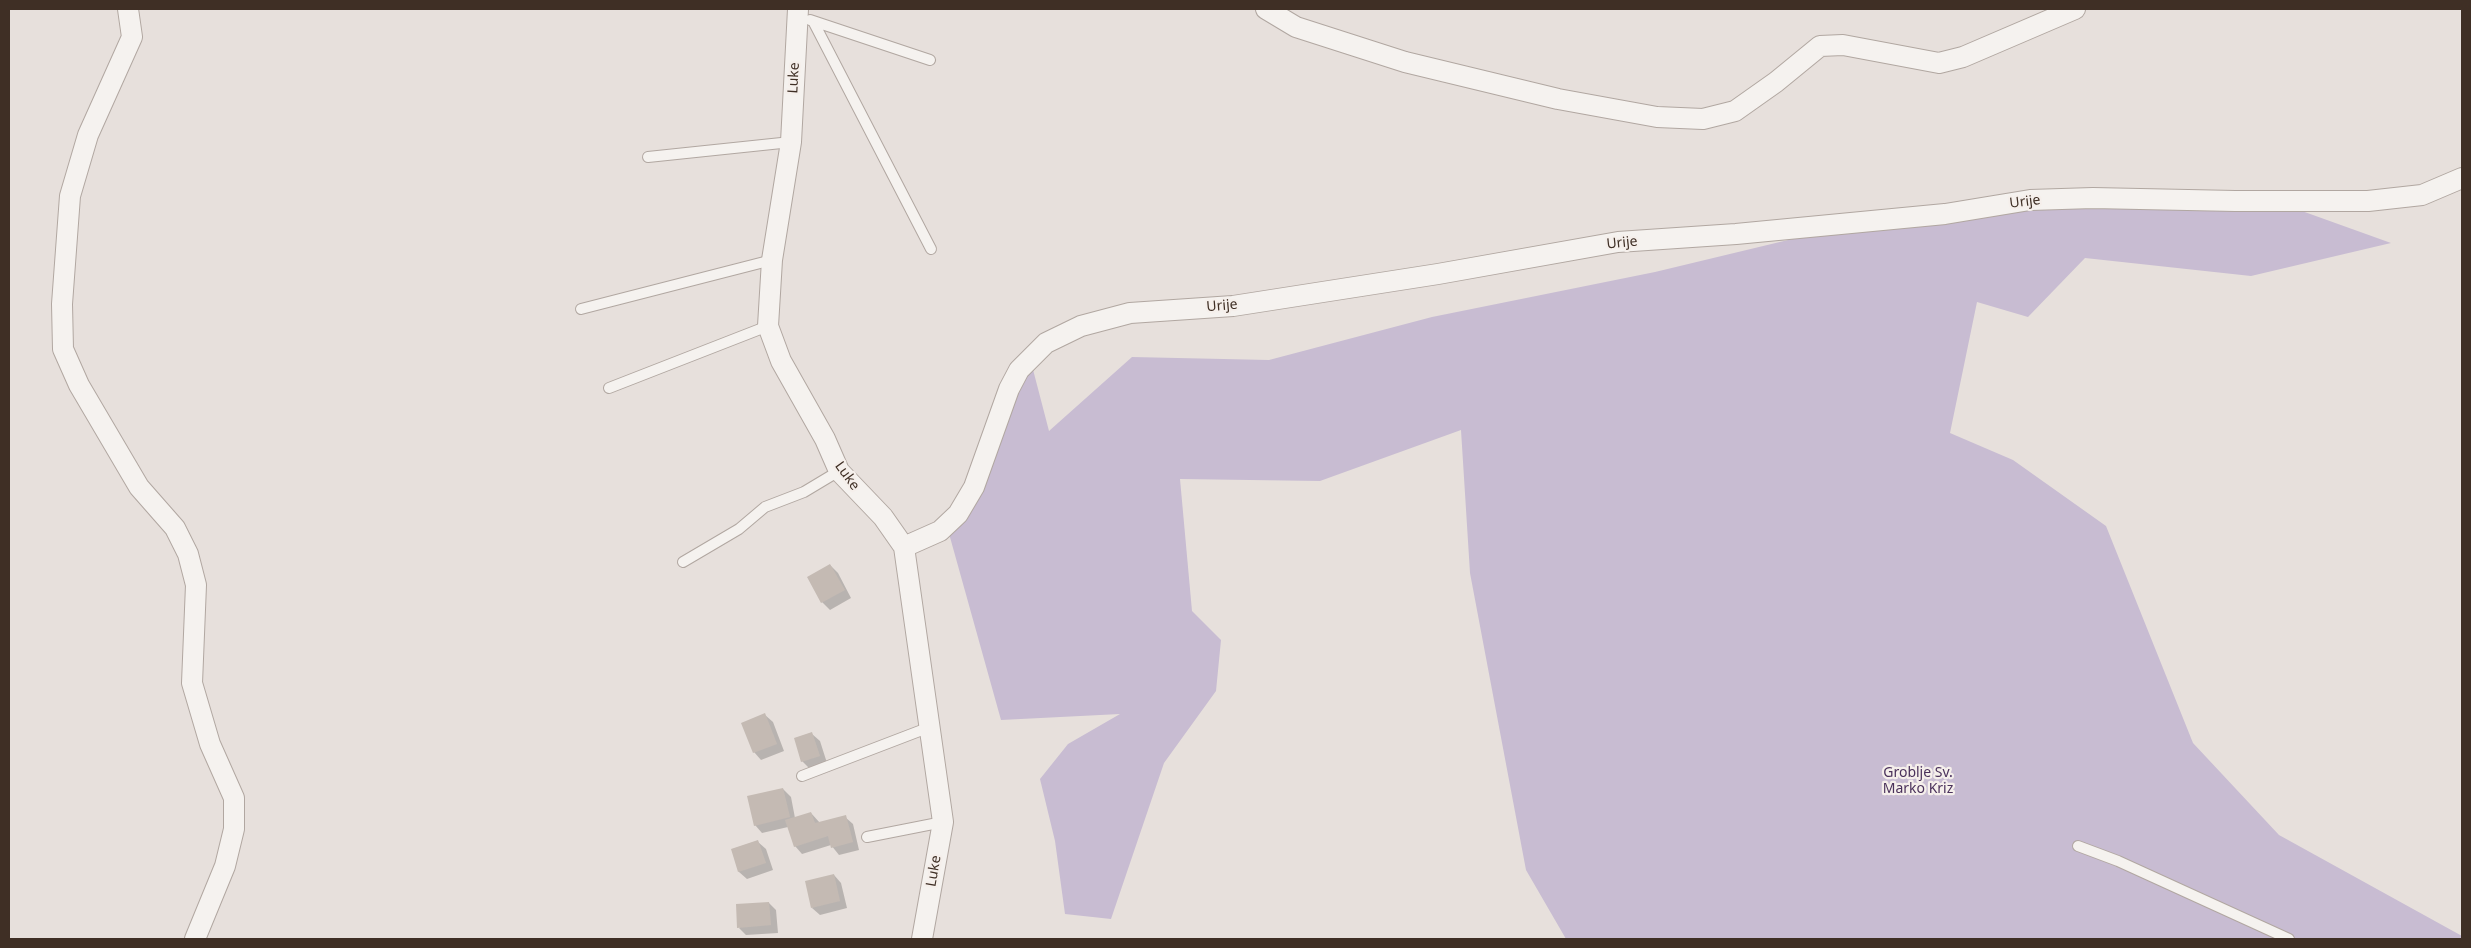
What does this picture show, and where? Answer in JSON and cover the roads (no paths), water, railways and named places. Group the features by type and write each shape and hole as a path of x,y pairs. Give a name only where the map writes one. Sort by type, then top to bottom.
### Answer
{"street":[{"path":"128,9 132,37 88,135 70,196 62,304 63,349 79,385 139,487 175,528 188,554 196,585 192,683 210,744 234,798 234,829 225,866 195,939"},
{"path":"1266,9 1296,27 1404,62 1567,100 1657,117 1703,119 1735,111 1776,82 1820,46 1843,45 1939,63 1964,57 2075,9"},
{"name":"Luke","path":"802,16 790,142 772,260 768,326 781,361 825,439 840,471 882,517 904,547 942,822 922,939"},
{"name":"Urije","path":"904,547 940,530 958,514 974,487 1009,389 1026,364 1046,343 1081,326 1130,313 1233,306 1618,242 1736,234 1945,214 2030,200 2093,198 2235,201 2368,200 2422,195 2462,178"}],"lane":[{"path":"802,16 930,60"},
{"path":"802,16 931,249"},
{"path":"648,157 790,142"},
{"path":"581,309 772,260"},
{"path":"609,388 768,326"},
{"path":"683,562 738,529 765,508 804,492 840,471"},
{"path":"802,776 930,727"},
{"path":"867,837 942,822"},
{"path":"2078,846 2118,861 2289,939"}],"park label":[{"name":"Groblje Sv. Marko Kriz","path":"1918,782"}]}
